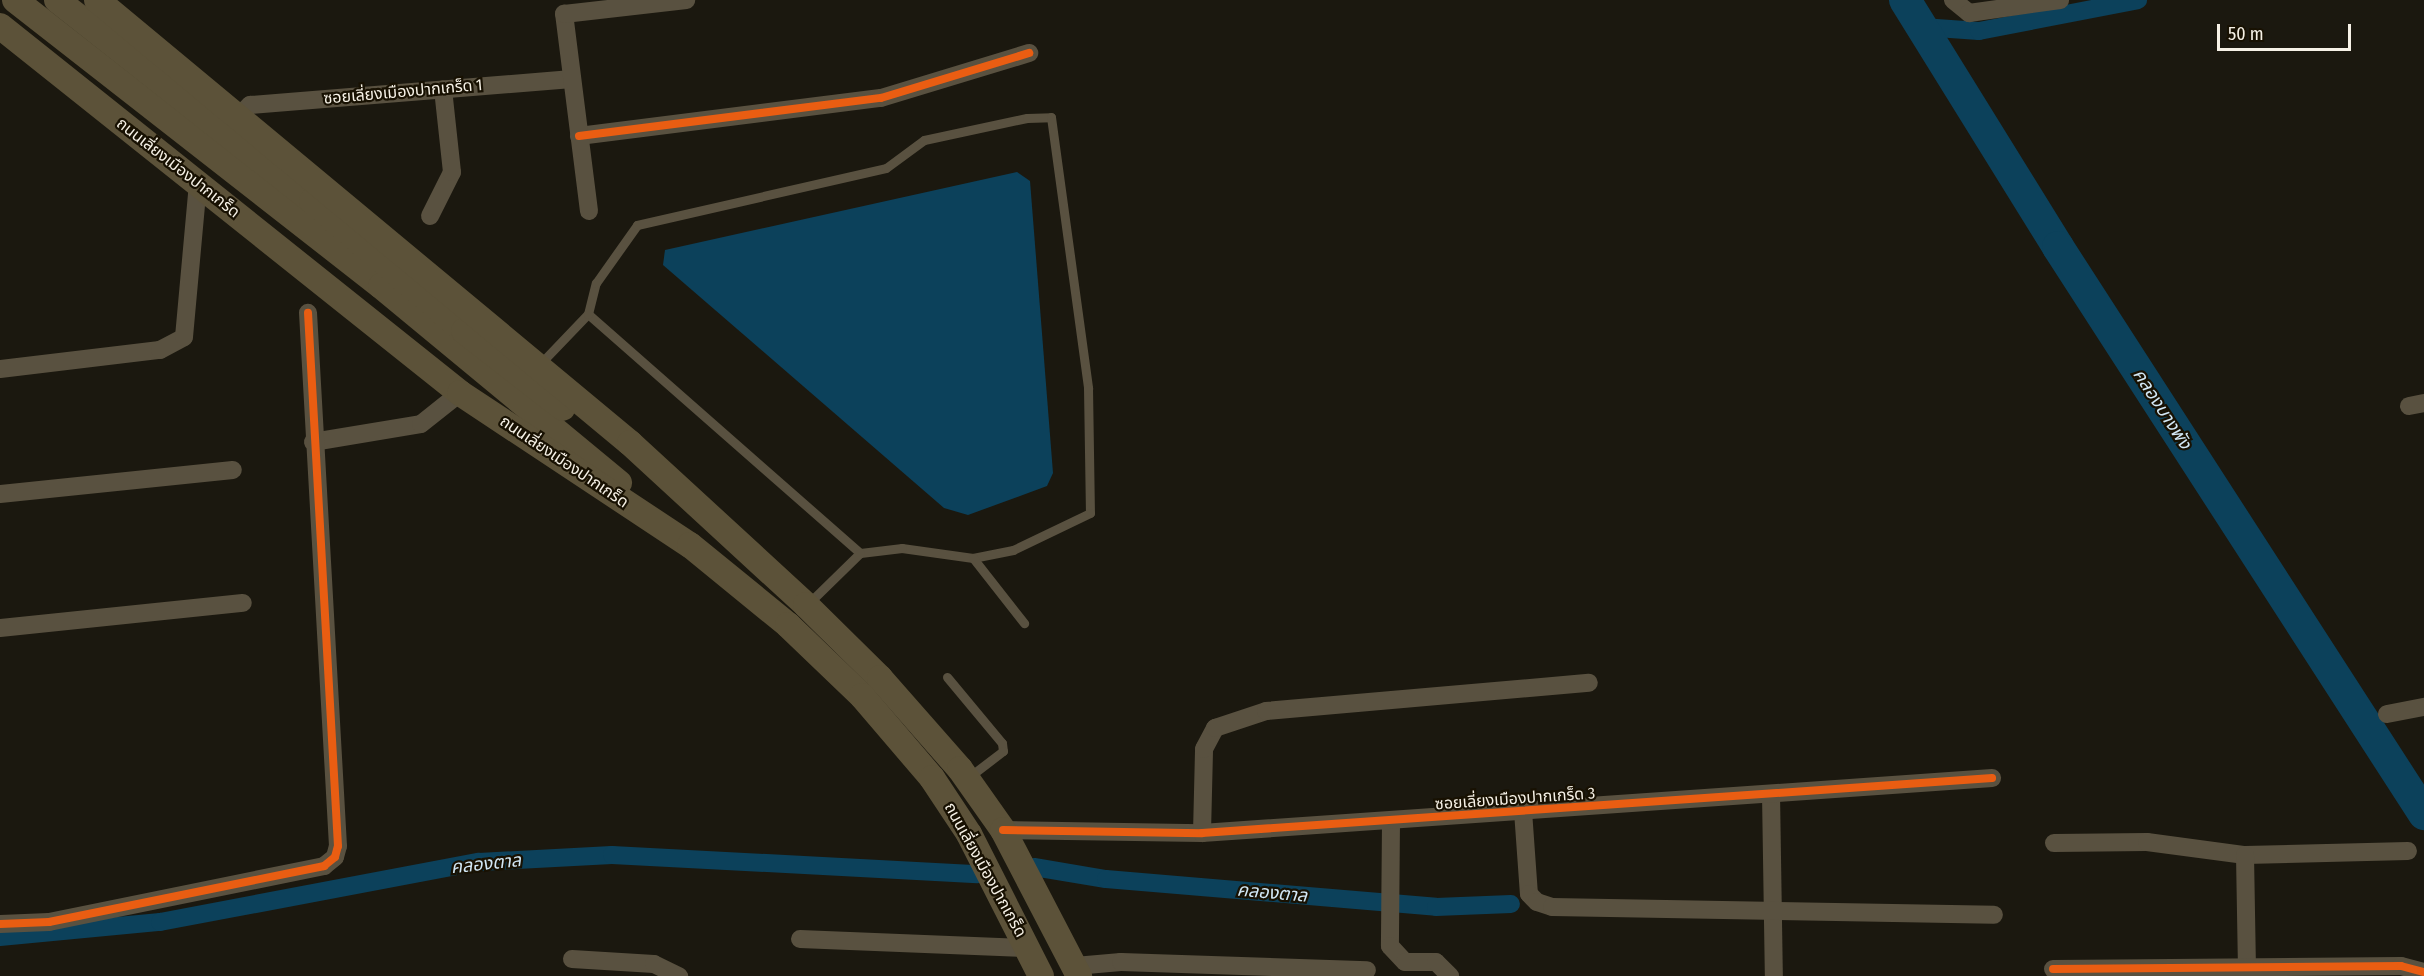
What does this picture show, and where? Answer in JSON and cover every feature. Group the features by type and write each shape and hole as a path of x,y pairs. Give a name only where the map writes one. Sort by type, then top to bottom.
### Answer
{"main road":[{"path":"15,0 604,440 700,508"},
{"path":"57,0 312,201 385,277 690,545"},
{"name":"ถนนเลี่ยงเมืองปากเกร็ด","path":"97,0 538,366 700,508 806,605 880,678 967,778 1003,830 1077,971"},
{"name":"ถนนเลี่ยงเมืองปากเกร็ด","path":"0,26 460,393 690,545 788,625 862,696 932,778 969,834 1029,948 1041,976"}],"street":[{"path":"589,211 564,14 686,0"},
{"path":"1953,0 1969,13 2060,0"},
{"path":"579,136 881,98 1029,52"},
{"name":"ซอยเลี่ยงเมืองปากเกร็ด 1","path":"239,116 250,105 572,79"},
{"path":"430,216 452,172 443,89"},
{"path":"0,369 160,350 184,337 198,184"},
{"path":"0,924 49,922 324,866 335,857 338,846 308,313"},
{"path":"314,442 421,424 460,393"},
{"path":"0,494 233,470"},
{"path":"0,628 243,603"},
{"path":"1202,833 1204,748 1215,728 1266,711 1589,683"},
{"path":"2387,714 2424,707"},
{"name":"ซอยเลี่ยงเมืองปากเกร็ด 3","path":"1003,830 1202,833 1391,822 1992,778"},
{"path":"1771,794 1774,976"},
{"path":"1523,811 1529,894 1537,902 1552,907 1994,915"},
{"path":"1391,822 1390,946 1405,962 1436,962 1450,976"},
{"path":"2054,843 2147,842 2245,855 2408,851"},
{"path":"2245,855 2247,965"},
{"path":"800,939 1029,948"},
{"path":"572,958 654,964 679,976"},
{"path":"1077,971 1121,962 1367,970"},
{"path":"2053,969 2247,965 2401,966 2424,972"}],"lane":[{"path":"538,366 588,314 596,283 637,225 886,168 924,140 1028,118 1051,117 1088,388 1092,506 1082,520 1013,550 973,558 902,548 860,553 806,605"},
{"path":"588,314 860,553"},
{"path":"973,558 1024,623"},
{"path":"947,677 1002,743 1003,751 967,778"}],"water":[{"path":"1017,172 1030,181 1053,473 1047,486 968,515 944,508 663,265 665,250"}],"waterway":[{"name":"คลองบางพัง","path":"1905,0 2058,247 2424,814"},
{"path":"1922,27 1979,31 2138,0"},
{"name":"คลองตาล","path":"0,937 160,922 479,862 612,855 978,874"},
{"name":"คลองตาล","path":"1034,867 1106,879 1436,907 1511,904"}],"cycle path":[{"path":"579,136 881,98 1029,53"},
{"path":"0,924 49,922 324,866 335,857 338,846 308,313"},
{"path":"1003,830 1202,833 1992,778"},
{"path":"2053,969 2401,966 2424,972"}]}
